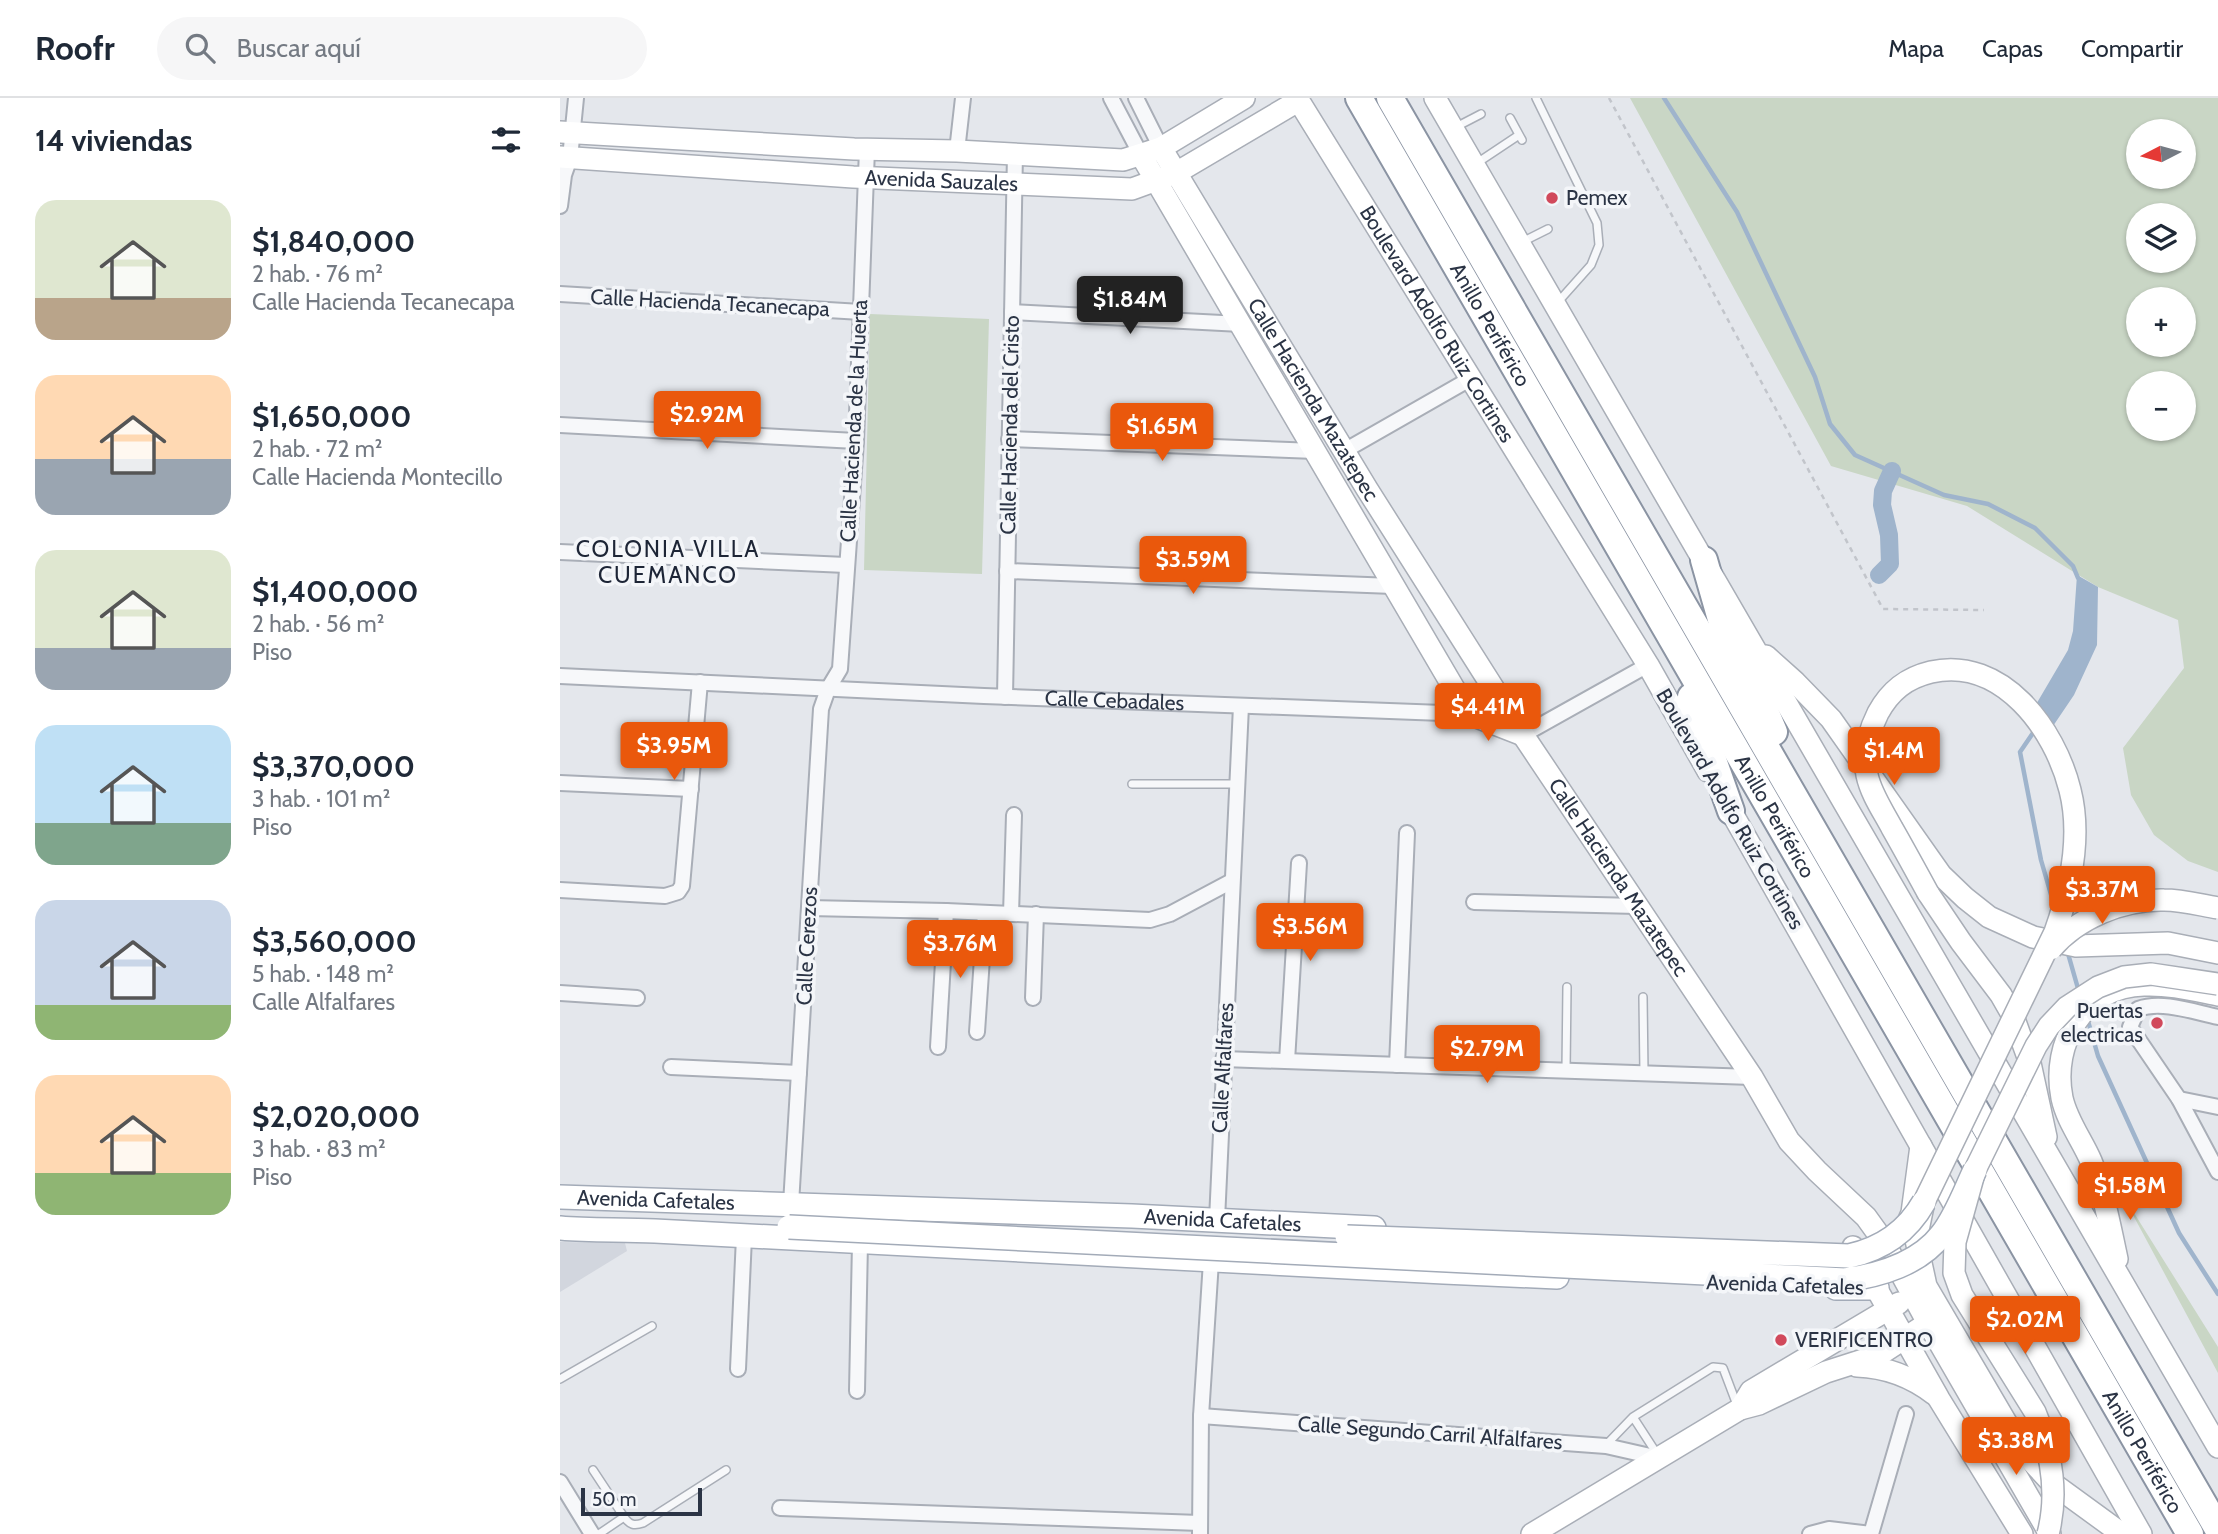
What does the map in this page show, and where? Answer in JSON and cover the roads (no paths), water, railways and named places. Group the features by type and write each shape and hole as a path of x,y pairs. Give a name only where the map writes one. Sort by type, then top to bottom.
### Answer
{"highway":[{"name":"Anillo Periférico","path":"1359,98 2190,1534"},
{"name":"Anillo Periférico","path":"1390,98 2218,1529"},
{"path":"1704,560 1722,623 1761,701 1799,803"},
{"path":"1669,636 1731,811"}],"main road":[{"name":"Avenida Sauzales","path":"566,132 1123,160 1151,151 1244,98"},
{"name":"Avenida Sauzales","path":"563,164 1132,189 1167,177 1297,100"},
{"name":"Boulevard Adolfo Ruiz Cortines","path":"1297,100 1648,665 2141,1534"},
{"path":"1441,100 1453,129 2218,1447"},
{"name":"Calle Hacienda Mazatepec","path":"1151,151 1211,251 1344,451 1523,735 1752,1077 1789,1141 1866,1217 1884,1242 2049,1534"},
{"path":"1093,187 1095,158"},
{"name":"Calle Hacienda Mazatepec","path":"1211,251 1241,324 1469,714"},
{"path":"1345,503 1367,489"},
{"path":"1756,649 1795,682 1831,719 1929,860 1954,889 1975,907 2019,932 2063,944 2098,947 2168,943 2218,953"},
{"path":"1248,1222 1258,1226 1347,1237 1849,1256 1865,1253 1888,1242 1908,1225 1924,1202 2038,964 2055,932 2068,892 2075,832 2071,792 2058,755 2038,720 1999,684 1967,671 1941,670 1907,681 1883,703 1868,737 1866,761 1870,784 1928,893 2013,1016 2030,1063 2049,1153"},
{"name":"Calle Cebadales","path":"1469,714 1523,735"},
{"path":"2038,964 2059,939 2096,915 2113,908 2153,900 2218,908"},
{"path":"567,1229 645,1223 723,1223 1845,1280 1891,1269 1923,1254 1943,1234 2036,1045 2067,1007 2098,987 2124,977 2158,974 2218,984"},
{"path":"2122,1281 2096,1175 2064,1107 2060,1080 2063,1049 2075,1020 2091,1004 2107,994 2142,985 2174,986 2218,995"},
{"path":"1877,1289 1884,1268 1884,1242 1905,1226 1909,1219 1921,1146"},
{"path":"1975,1170 1955,1242 1954,1273 1962,1295 2035,1412 2044,1432 2050,1455 2054,1492 2049,1534"},
{"name":"Avenida Cafetales","path":"560,1197 1132,1216 1808,1246 1853,1247 1884,1242"},
{"path":"1924,1202 1916,1240 1926,1286 2024,1453 2052,1483 2122,1534"},
{"path":"1126,1257 1144,1247 1149,1235 1143,1220 1132,1216"},
{"name":"Avenida Cafetales","path":"567,1229 654,1230 1126,1257 1877,1289"},
{"path":"1798,1287 1810,1281 1816,1274 1817,1254 1808,1246"},
{"path":"1853,1247 1939,1399 2021,1533"},
{"path":"1740,1409 1751,1391 1912,1295"},
{"path":"1532,1534 1740,1409 1759,1404 1826,1372 1878,1355 1928,1324"},
{"path":"1848,1366 1864,1366 1897,1374 1919,1384 1939,1399"}],"street":[{"path":"560,206 566,132 576,98"},
{"path":"957,151 963,98"},
{"name":"Calle Hacienda Mazatepec","path":"1111,98 1151,151"},
{"name":"Calle Hacienda Mazatepec","path":"1136,98 1151,151"},
{"name":"Calle Hacienda de la Huerta","path":"828,689 840,670 856,441 867,149"},
{"name":"Calle Hacienda del Cristo","path":"1005,697 1015,153"},
{"name":"Calle Hacienda Tecanecapa","path":"560,294 861,312"},
{"path":"1012,312 1241,324"},
{"path":"1344,451 1470,379"},
{"path":"560,425 856,441"},
{"path":"1009,439 1315,451"},
{"path":"560,552 846,565"},
{"path":"1007,571 1393,586"},
{"path":"1523,735 1648,665"},
{"name":"Calle Cebadales","path":"560,676 1005,697 1469,714"},
{"path":"560,890 665,896 678,892 684,879 700,682"},
{"name":"Calle Cerezos","path":"791,1204 821,709 828,689"},
{"name":"Calle Alfalfares","path":"1217,1220 1241,706"},
{"path":"560,782 691,789"},
{"path":"1011,914 1014,815"},
{"path":"1398,1065 1407,833"},
{"path":"1287,1061 1299,863"},
{"path":"809,908 1150,920 1170,914 1232,881"},
{"path":"1474,902 1637,906"},
{"path":"938,1047 946,911"},
{"path":"977,1031 985,914"},
{"path":"1033,998 1036,914"},
{"path":"560,993 637,998"},
{"path":"2218,1017 2159,1006 2138,1009 2130,1027 2179,1099 2218,1172"},
{"path":"1223,1059 1752,1077"},
{"path":"671,1067 799,1073"},
{"path":"2179,1099 2218,1107"},
{"path":"738,1370 744,1237"},
{"path":"857,1391 860,1243"},
{"path":"780,1508 1200,1529 1201,1416 1211,1261"},
{"path":"1810,1534 1829,1528 1871,1534 1906,1414"},
{"name":"Calle Segundo Carril Alfalfares","path":"1201,1416 1606,1446 1659,1458"},
{"path":"560,1483 592,1534"}],"lane":[{"path":"1536,98 1597,223 1599,245 1591,265 1555,304"},
{"path":"1453,129 1481,114"},
{"path":"1474,165 1521,137 1510,118"},
{"path":"1520,244 1548,229"},
{"path":"1132,784 1238,784"},
{"path":"1566,1070 1567,987"},
{"path":"1643,997 1644,1073"},
{"path":"560,1380 652,1326"},
{"path":"1606,1446 1633,1416 1718,1366 1723,1368 1740,1409"},
{"path":"1633,1416 1659,1458"},
{"path":"593,1470 628,1523 636,1526 726,1470"},
{"path":"599,1534 624,1517"}],"water":[{"path":"2077,575 2098,587 2097,645 2074,695 2049,732 2031,713 2068,650 2073,631"}],"waterway":[{"path":"1664,98 1737,212 1815,377 1830,424 1855,455 1944,495 1988,504 2035,528 2073,566 2078,578"},
{"path":"1879,575 1890,564 1889,535 1882,505 1883,491 1892,471"},
{"path":"2035,730 2020,752 2041,860 2054,905"},
{"path":"2067,950 2079,992"},
{"path":"2088,1021 2098,1056 2179,1233 2218,1294"}],"place":[{"name":"Pemex","path":"1552,198"},
{"name":"Puertas electricas","path":"2157,1023"},
{"name":"VERIFICENTRO","path":"1781,1340"}],"district":[{"name":"COLONIA VILLA CUEMANCO","path":"668,562"}]}
